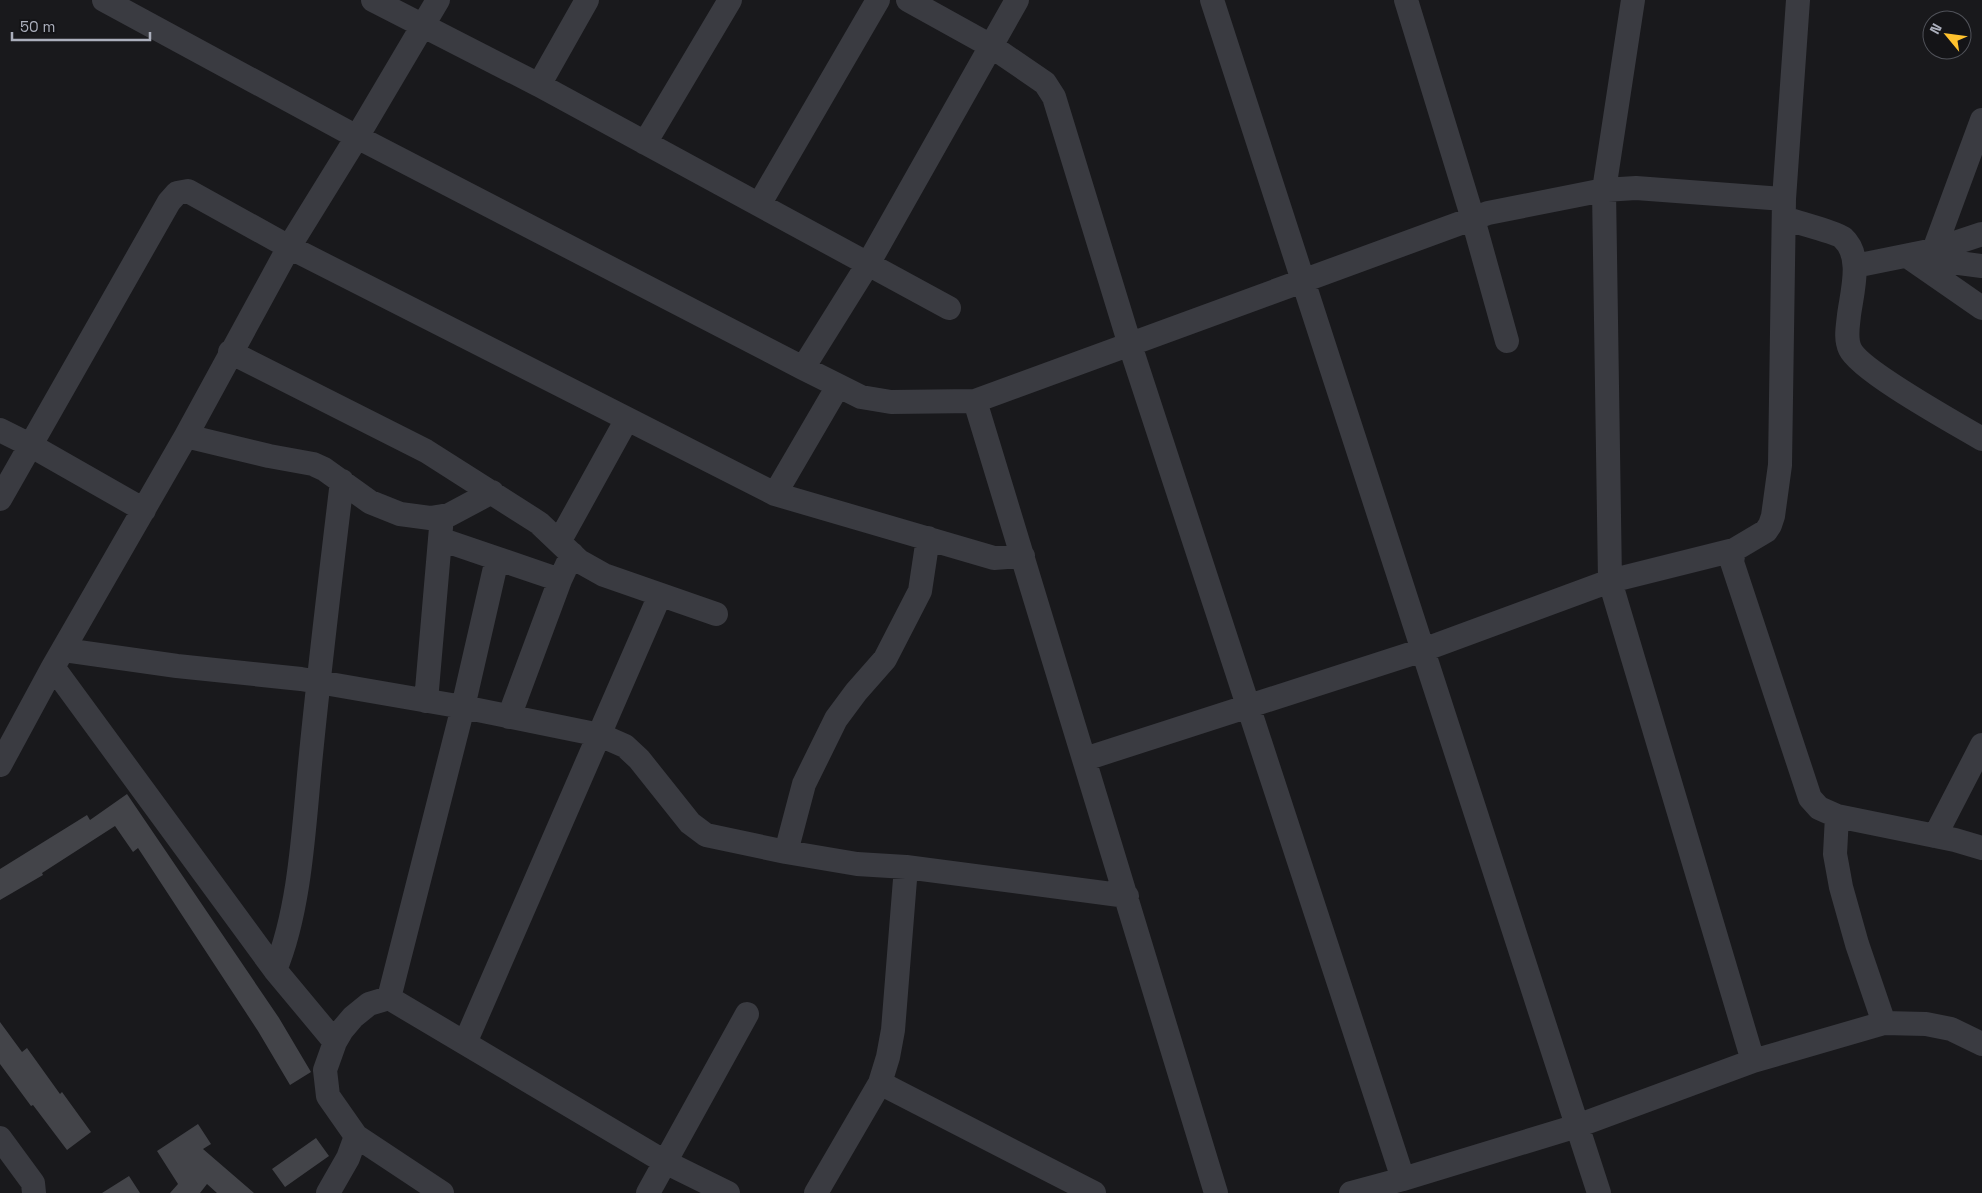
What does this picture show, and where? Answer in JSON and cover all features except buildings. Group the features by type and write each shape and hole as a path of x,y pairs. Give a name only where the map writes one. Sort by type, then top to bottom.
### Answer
{"street":[{"path":"104,0 357,137 861,397 892,402 975,401 1488,213 1604,190 1636,188 1785,209 1842,237 1851,250 1855,266 1846,335 1850,350 1884,380 1982,439"},
{"path":"373,0 539,85 760,203 949,308"},
{"path":"0,764 58,658 186,436 230,352 289,247 438,0"},
{"path":"539,85 587,0"},
{"path":"645,143 730,0"},
{"path":"760,203 878,0"},
{"path":"908,0 991,46 1045,83 1054,97 1130,345 1403,1179"},
{"path":"803,368 868,264 1016,0"},
{"path":"1212,0 1599,1193"},
{"path":"1406,0 1473,219 1507,341"},
{"path":"1634,0 1604,190 1610,581 1753,1061"},
{"path":"1085,759 1423,650 1610,581 1734,550 1766,531 1773,516 1780,465 1785,209 1798,0"},
{"path":"1934,250 1982,120"},
{"path":"0,499 164,210 177,192 188,191 289,247 775,494 994,558 1023,556"},
{"path":"1855,266 1934,250 1982,234"},
{"path":"1906,256 1982,266"},
{"path":"1906,256 1982,308"},
{"path":"230,352 426,451 539,523 578,561 604,575 716,614"},
{"path":"775,494 838,386"},
{"path":"975,401 1216,1193"},
{"path":"509,717 560,580 565,548 627,419"},
{"path":"0,430 144,510"},
{"path":"186,436 269,456 313,464 324,469 370,502 400,514 430,518 441,527 497,559 560,580"},
{"path":"275,970 284,949 303,838 318,682 342,481"},
{"path":"426,701 441,527 450,515 492,492"},
{"path":"786,852 804,784 836,719 856,692 885,659 920,591 928,538"},
{"path":"1734,550 1732,562 1810,798 1819,808 1837,816 1935,836 1982,848"},
{"path":"388,998 463,707 497,559"},
{"path":"465,1043 660,595"},
{"path":"58,658 177,666 318,682 463,707 600,736 624,746 639,759 690,823 706,835 786,852 858,864 906,867 1127,896"},
{"path":"58,658 275,970 335,1042"},
{"path":"1935,836 1982,745"},
{"path":"1837,816 1835,854 1841,887 1857,944 1884,1023"},
{"path":"816,1193 880,1083 888,1057 893,1030 906,867"},
{"path":"442,1193 356,1136 328,1096 325,1070 335,1042 353,1017 369,1004 388,998 665,1162 728,1193"},
{"path":"648,1193 747,1014"},
{"path":"1351,1193 1577,1126 1753,1061 1884,1023 1926,1024 1951,1029 1982,1044"},
{"path":"880,1083 1094,1193"},
{"path":"328,1193 348,1158 356,1136"},
{"path":"0,1138 33,1183 34,1193"}]}
